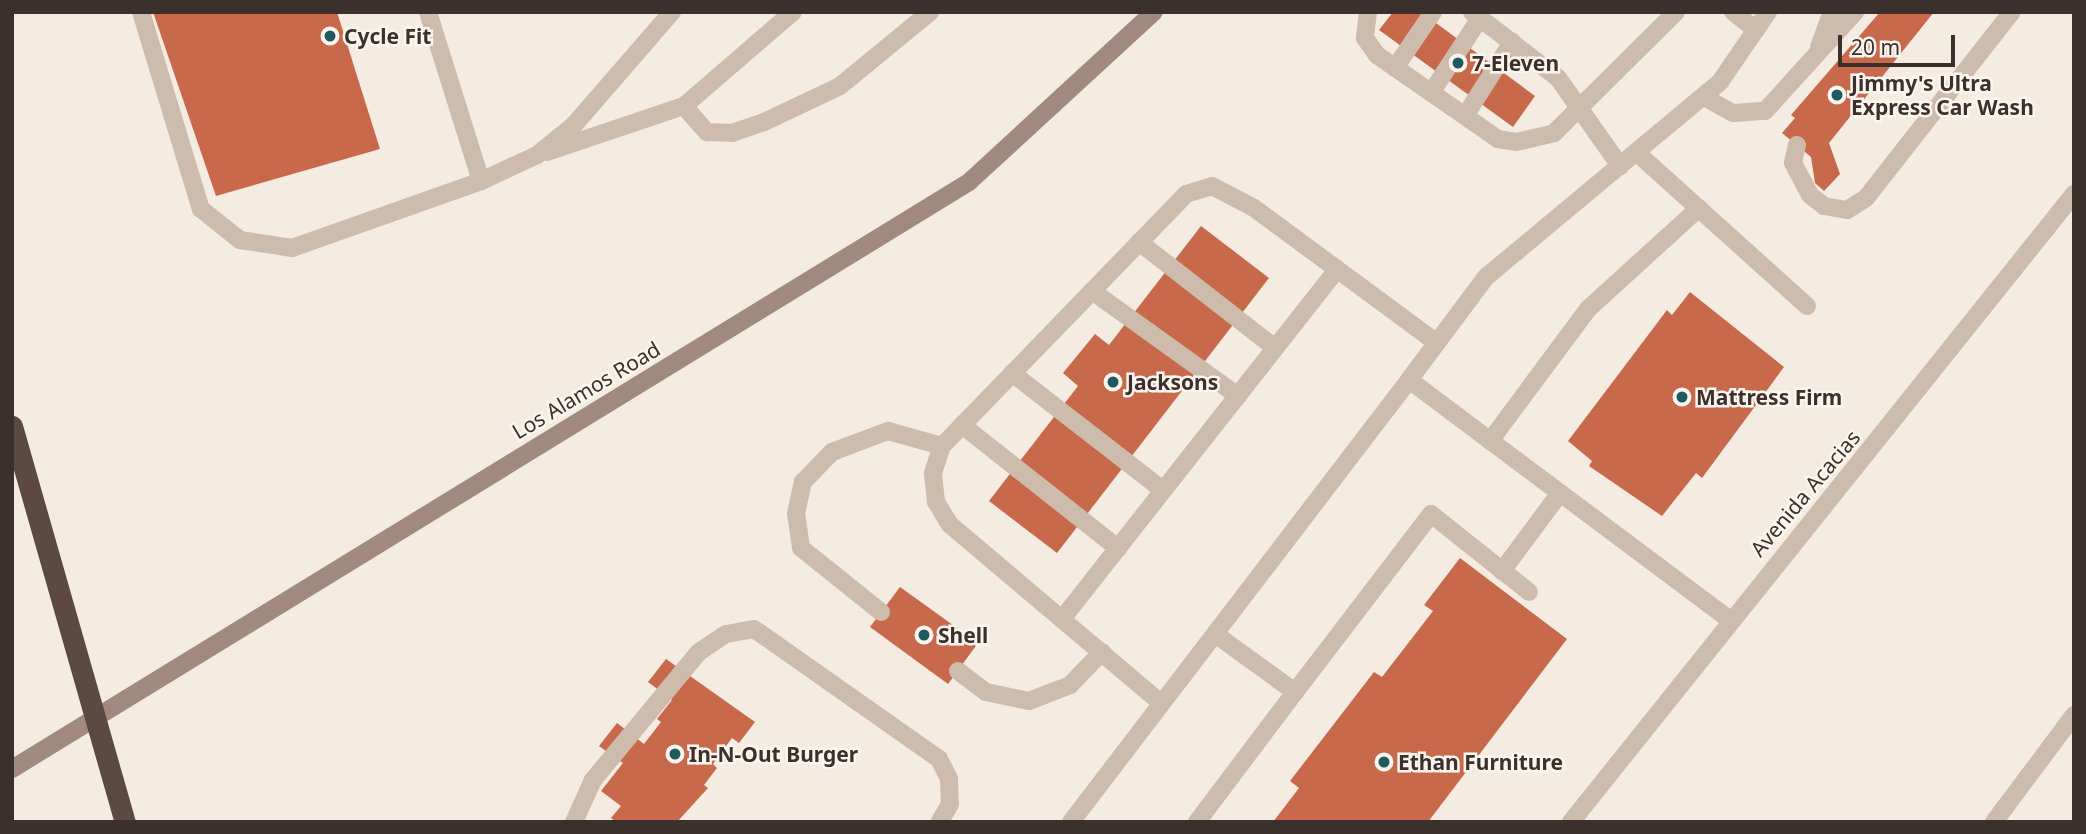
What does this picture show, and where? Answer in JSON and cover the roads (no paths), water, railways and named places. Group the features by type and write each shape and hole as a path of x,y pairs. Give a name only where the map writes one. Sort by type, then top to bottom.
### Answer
{"highway":[{"path":"12,426 93,718 125,822"}],"main road":[{"name":"Los Alamos Road","path":"12,769 969,182 1154,12"}],"street":[{"path":"141,12 201,209 240,240 292,248 481,181 537,156 684,106 793,12"},
{"path":"428,12 481,181"},
{"path":"537,156 574,125 672,12"},
{"path":"684,106 707,132 732,133 764,122 840,86 930,12"},
{"path":"1368,12 1366,38 1395,68 1498,139 1516,142 1554,132 1676,12"},
{"path":"1395,68 1433,12"},
{"path":"1733,12 1756,30"},
{"path":"1070,822 1486,277 1704,97 1768,12"},
{"path":"1819,47 1832,12"},
{"path":"1704,97 1733,113 1766,111 1819,47 1855,12"},
{"path":"1797,145 1793,163 1810,195 1824,206 1847,210 1866,198 2012,12"},
{"path":"1431,93 1476,15 1559,78 1577,111 1620,166"},
{"path":"1465,116 1512,42"},
{"path":"1636,152 1807,306"},
{"path":"1161,703 950,525 936,502 933,473 942,446 1186,194 1212,186 1254,208 1437,343"},
{"name":"Avenida Acacias","path":"1572,822 1730,620 1939,369 2074,194"},
{"path":"1490,441 1588,309 1699,208"},
{"path":"1139,242 1275,348"},
{"path":"1062,619 1337,269"},
{"path":"1092,290 1238,396"},
{"path":"1012,373 1163,490"},
{"path":"1409,380 1730,620"},
{"path":"962,425 1118,548"},
{"path":"881,612 801,548 796,514 803,482 832,452 888,431 942,446"},
{"path":"1502,571 1560,493"},
{"path":"1197,822 1431,514 1530,592"},
{"path":"574,822 593,780 699,652 726,634 754,629 939,759 949,779 950,804 940,821"},
{"path":"1214,634 1295,692"},
{"path":"958,671 986,692 1029,701 1070,685 1102,652"},
{"path":"1994,822 2074,715"}],"place":[{"name":"Cycle Fit","path":"330,36"},
{"name":"7-Eleven","path":"1458,63"},
{"name":"Jimmy's Ultra Express Car Wash","path":"1837,95"},
{"name":"Jacksons","path":"1113,382"},
{"name":"Mattress Firm","path":"1682,397"},
{"name":"Shell","path":"924,635"},
{"name":"In-N-Out Burger","path":"675,754"},
{"name":"Ethan Furniture","path":"1384,762"}]}
